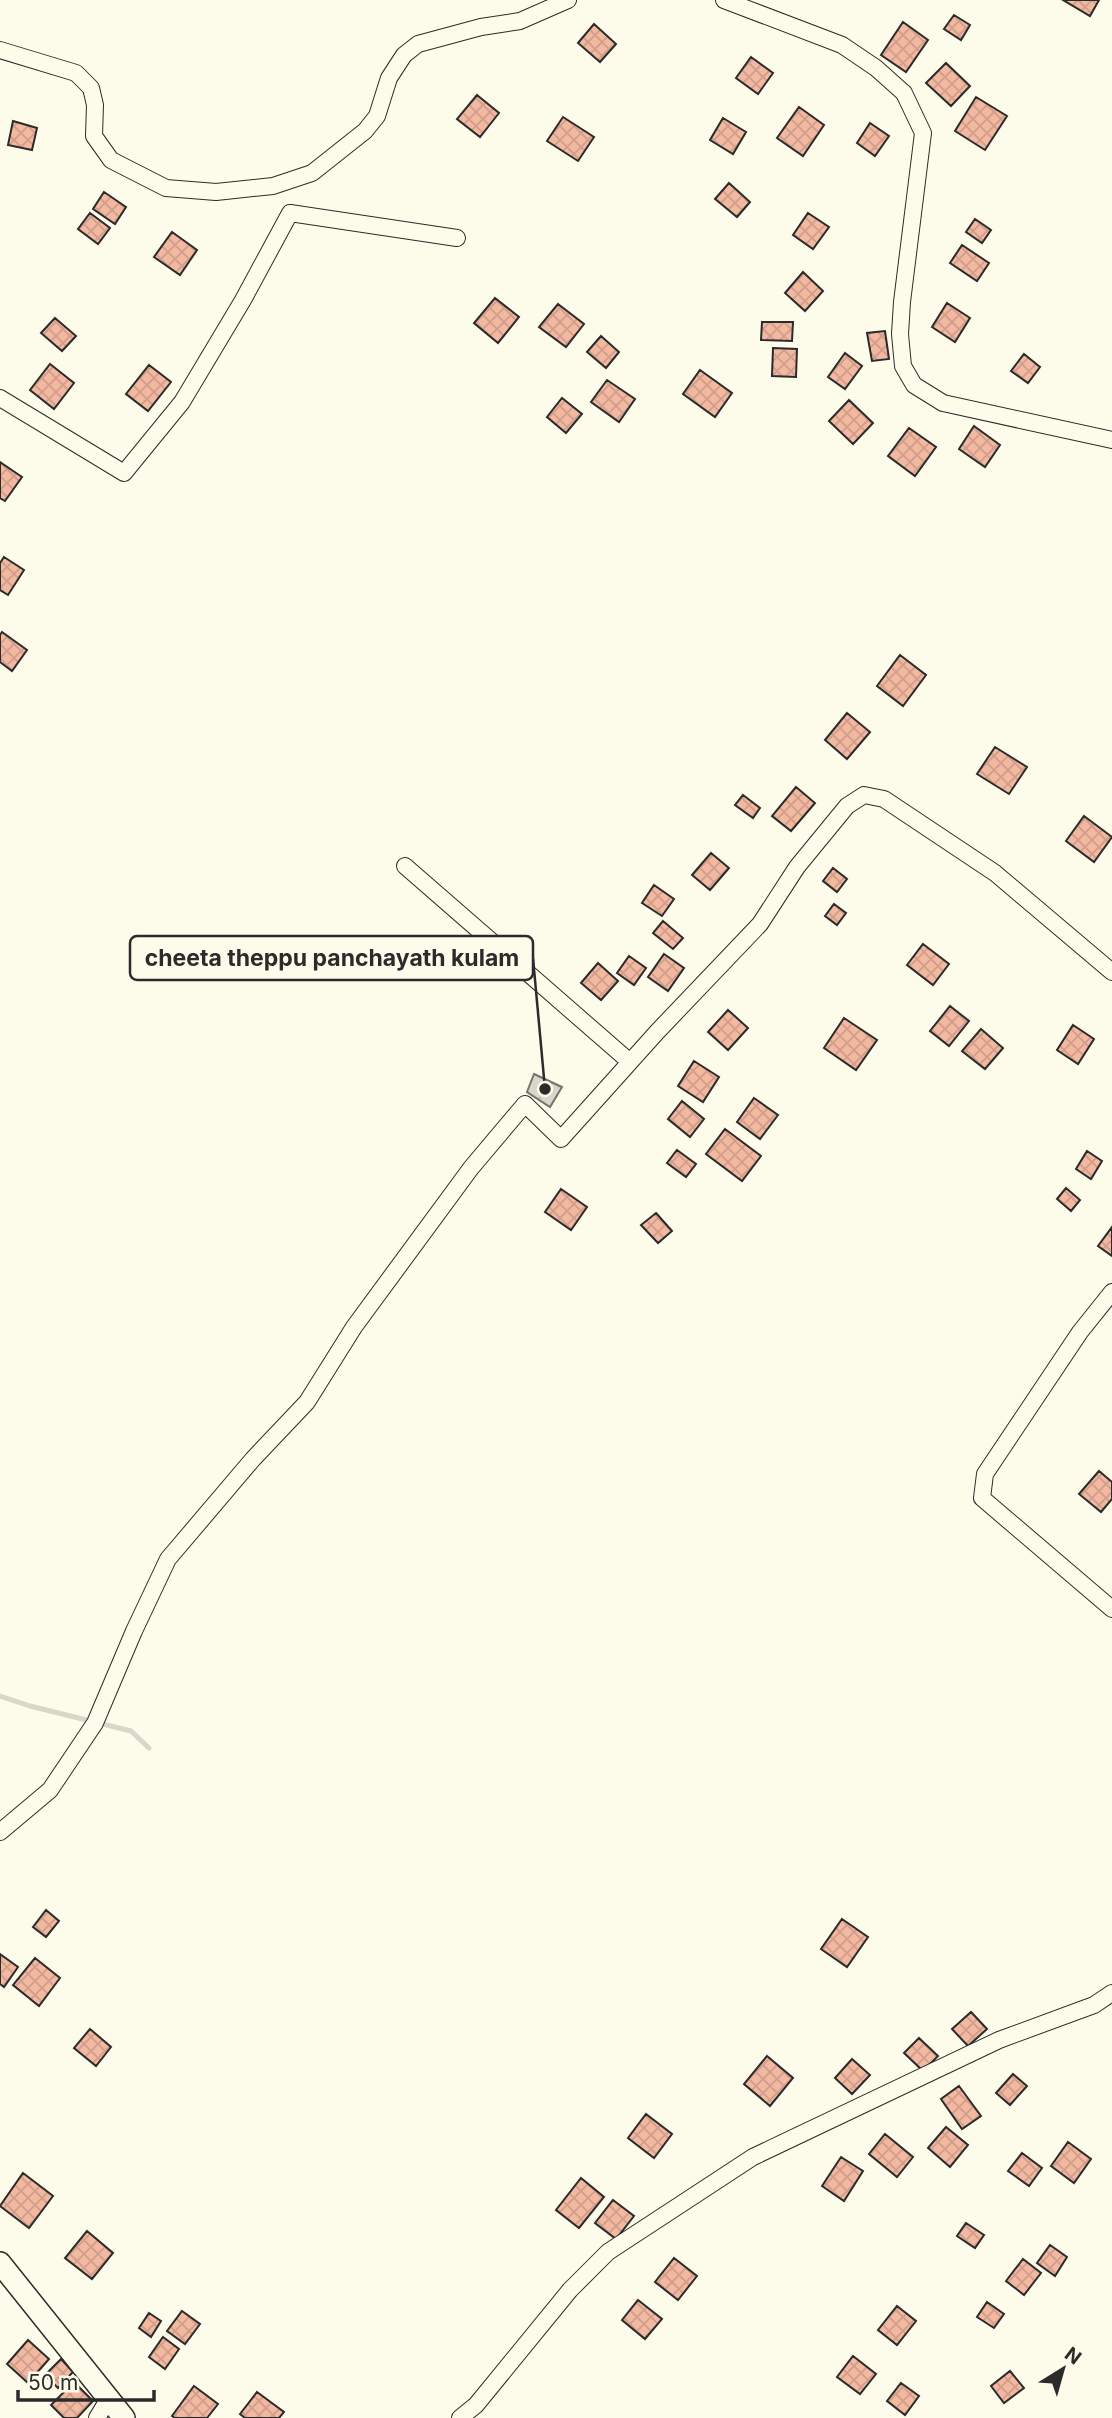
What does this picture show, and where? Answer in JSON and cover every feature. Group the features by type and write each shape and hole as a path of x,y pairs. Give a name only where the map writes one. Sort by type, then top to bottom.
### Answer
{"street":[{"path":"0,50 76,73 91,88 95,105 94,136 111,160 166,188 216,192 273,186 312,173 365,131 377,116 388,78 404,55 418,44 481,27 520,21 568,0"},
{"path":"724,0 842,45 876,68 904,93 923,133 901,323 903,366 914,385 943,403 1112,440"},
{"path":"0,398 124,473 182,402 290,214 457,238"},
{"path":"0,1832 50,1790 95,1723 168,1559 253,1459 307,1402 354,1327 471,1168 525,1104 561,1139 760,924 797,867 847,806 864,795 884,799 995,873 1112,972"},
{"path":"405,866 630,1062"},
{"path":"1112,1292 1080,1332 985,1474 982,1498 1112,1609"},
{"path":"460,2418 476,2405 570,2290 608,2252 753,2157 999,2040 1094,2005 1112,1993"},
{"path":"0,2263 124,2418"},
{"path":"97,2418 109,2398"}],"water":[{"path":"534,1074 562,1087 550,1107 527,1092"}],"building":[{"path":"1063,0 1099,0 1090,16"},
{"path":"954,15 970,25 961,40 944,29"},
{"path":"903,22 928,40 906,72 881,55"},
{"path":"594,24 616,44 600,62 578,43"},
{"path":"751,57 773,73 758,94 736,78"},
{"path":"946,63 970,86 951,106 926,83"},
{"path":"477,95 499,113 480,137 457,119"},
{"path":"976,97 1007,116 985,150 955,131"},
{"path":"799,107 824,125 803,156 777,138"},
{"path":"563,117 594,137 578,161 547,141"},
{"path":"723,118 746,132 733,154 710,140"},
{"path":"13,121 37,128 32,150 8,145"},
{"path":"870,123 889,136 875,156 857,143"},
{"path":"729,183 750,202 737,217 715,199"},
{"path":"104,192 126,207 115,224 93,209"},
{"path":"90,213 110,228 98,244 78,229"},
{"path":"808,213 829,227 813,249 793,235"},
{"path":"975,219 991,230 982,243 966,232"},
{"path":"172,232 197,250 180,275 154,257"},
{"path":"962,245 989,263 977,281 950,263"},
{"path":"803,272 823,291 805,311 785,293"},
{"path":"495,298 519,317 498,343 474,323"},
{"path":"947,303 970,318 955,342 932,327"},
{"path":"558,304 584,324 566,347 539,327"},
{"path":"55,318 76,336 62,351 41,333"},
{"path":"762,322 793,322 792,341 761,340"},
{"path":"885,331 889,359 872,361 867,333"},
{"path":"601,336 619,352 606,368 587,352"},
{"path":"773,348 797,349 796,377 772,376"},
{"path":"845,353 862,366 845,389 828,377"},
{"path":"1024,354 1040,367 1028,383 1011,371"},
{"path":"50,364 74,383 54,409 30,390"},
{"path":"149,365 171,382 148,411 126,394"},
{"path":"700,370 732,393 715,417 683,394"},
{"path":"607,380 635,399 619,422 591,402"},
{"path":"562,398 582,414 566,433 547,417"},
{"path":"849,400 873,423 853,444 829,421"},
{"path":"974,426 1000,445 985,467 959,449"},
{"path":"909,428 936,447 915,476 888,456"},
{"path":"0,462 22,477 5,501 0,498"},
{"path":"4,557 24,570 8,595 0,590 0,563"},
{"path":"2,632 27,650 12,671 0,662"},
{"path":"900,655 926,675 903,706 877,686"},
{"path":"847,713 870,732 847,759 825,740"},
{"path":"995,747 1027,767 1009,794 977,774"},
{"path":"796,787 815,803 791,831 772,816"},
{"path":"743,795 760,808 753,818 735,805"},
{"path":"1084,816 1112,837 1094,862 1066,841"},
{"path":"711,853 729,868 710,890 692,875"},
{"path":"833,868 847,879 837,892 823,881"},
{"path":"654,885 674,899 662,916 642,903"},
{"path":"834,904 846,913 837,925 825,916"},
{"path":"663,921 683,938 673,949 653,933"},
{"path":"923,944 949,964 933,985 907,965"},
{"path":"664,954 684,968 668,991 648,977"},
{"path":"629,956 646,968 634,985 617,973"},
{"path":"598,963 618,981 601,1000 581,983"},
{"path":"950,1006 969,1021 949,1046 930,1031"},
{"path":"728,1010 748,1028 728,1050 708,1032"},
{"path":"844,1018 877,1040 856,1070 824,1048"},
{"path":"1073,1025 1094,1039 1078,1064 1057,1050"},
{"path":"981,1029 1003,1048 985,1069 962,1051"},
{"path":"694,1061 719,1077 703,1102 678,1086"},
{"path":"754,1098 778,1115 760,1139 737,1122"},
{"path":"682,1101 704,1119 690,1137 668,1119"},
{"path":"725,1129 761,1156 742,1181 706,1154"},
{"path":"677,1150 696,1164 686,1177 667,1163"},
{"path":"1087,1151 1102,1161 1091,1179 1076,1169"},
{"path":"1066,1188 1080,1200 1071,1211 1057,1199"},
{"path":"561,1189 587,1207 571,1230 545,1212"},
{"path":"656,1213 672,1231 658,1243 641,1225"},
{"path":"1112,1227 1112,1256 1098,1246"},
{"path":"1099,1471 1112,1482 1112,1499 1101,1512 1079,1494"},
{"path":"46,1910 59,1921 46,1937 33,1927"},
{"path":"842,1919 868,1937 847,1967 821,1949"},
{"path":"0,1954 18,1967 4,1987 0,1984"},
{"path":"35,1958 60,1978 39,2006 13,1985"},
{"path":"971,2012 987,2029 968,2046 952,2029"},
{"path":"90,2029 111,2047 96,2066 74,2048"},
{"path":"919,2038 938,2056 923,2071 904,2053"},
{"path":"767,2056 793,2078 770,2106 744,2084"},
{"path":"852,2059 870,2075 852,2094 835,2078"},
{"path":"1013,2074 1027,2086 1010,2105 996,2093"},
{"path":"959,2086 981,2116 962,2129 941,2099"},
{"path":"646,2114 672,2134 654,2158 628,2138"},
{"path":"946,2127 968,2145 950,2167 928,2148"},
{"path":"885,2134 913,2157 897,2177 869,2154"},
{"path":"1068,2142 1091,2159 1074,2183 1051,2166"},
{"path":"1022,2153 1042,2168 1029,2186 1008,2171"},
{"path":"841,2157 863,2171 844,2201 822,2186"},
{"path":"23,2173 53,2196 29,2228 0,2206"},
{"path":"581,2178 604,2197 579,2228 556,2210"},
{"path":"613,2200 634,2216 616,2239 595,2223"},
{"path":"966,2223 984,2235 975,2248 957,2236"},
{"path":"87,2231 113,2253 92,2279 65,2258"},
{"path":"1050,2245 1067,2257 1055,2276 1037,2263"},
{"path":"674,2258 697,2276 678,2300 655,2282"},
{"path":"1023,2259 1041,2273 1024,2295 1006,2281"},
{"path":"638,2300 662,2319 645,2339 622,2320"},
{"path":"987,2302 1004,2314 994,2328 977,2317"},
{"path":"897,2306 916,2321 897,2345 878,2330"},
{"path":"182,2311 200,2324 185,2344 167,2331"},
{"path":"149,2313 161,2321 151,2337 139,2328"},
{"path":"163,2337 179,2349 165,2369 149,2357"},
{"path":"28,2340 49,2359 28,2383 7,2364"},
{"path":"853,2356 876,2374 860,2394 837,2377"},
{"path":"61,2359 73,2372 58,2388 45,2375"},
{"path":"1010,2371 1024,2388 1004,2403 991,2386"},
{"path":"74,2382 93,2401 77,2418 64,2418 51,2405"},
{"path":"901,2383 919,2396 905,2415 887,2401"},
{"path":"194,2386 218,2404 207,2418 175,2418 172,2416"},
{"path":"257,2392 284,2412 279,2418 245,2418 240,2414"}],"waterway":[{"path":"0,1696 131,1731 149,1748"}],"place":[{"name":"cheeta theppu panchayath kulam","path":"545,1089"}]}
